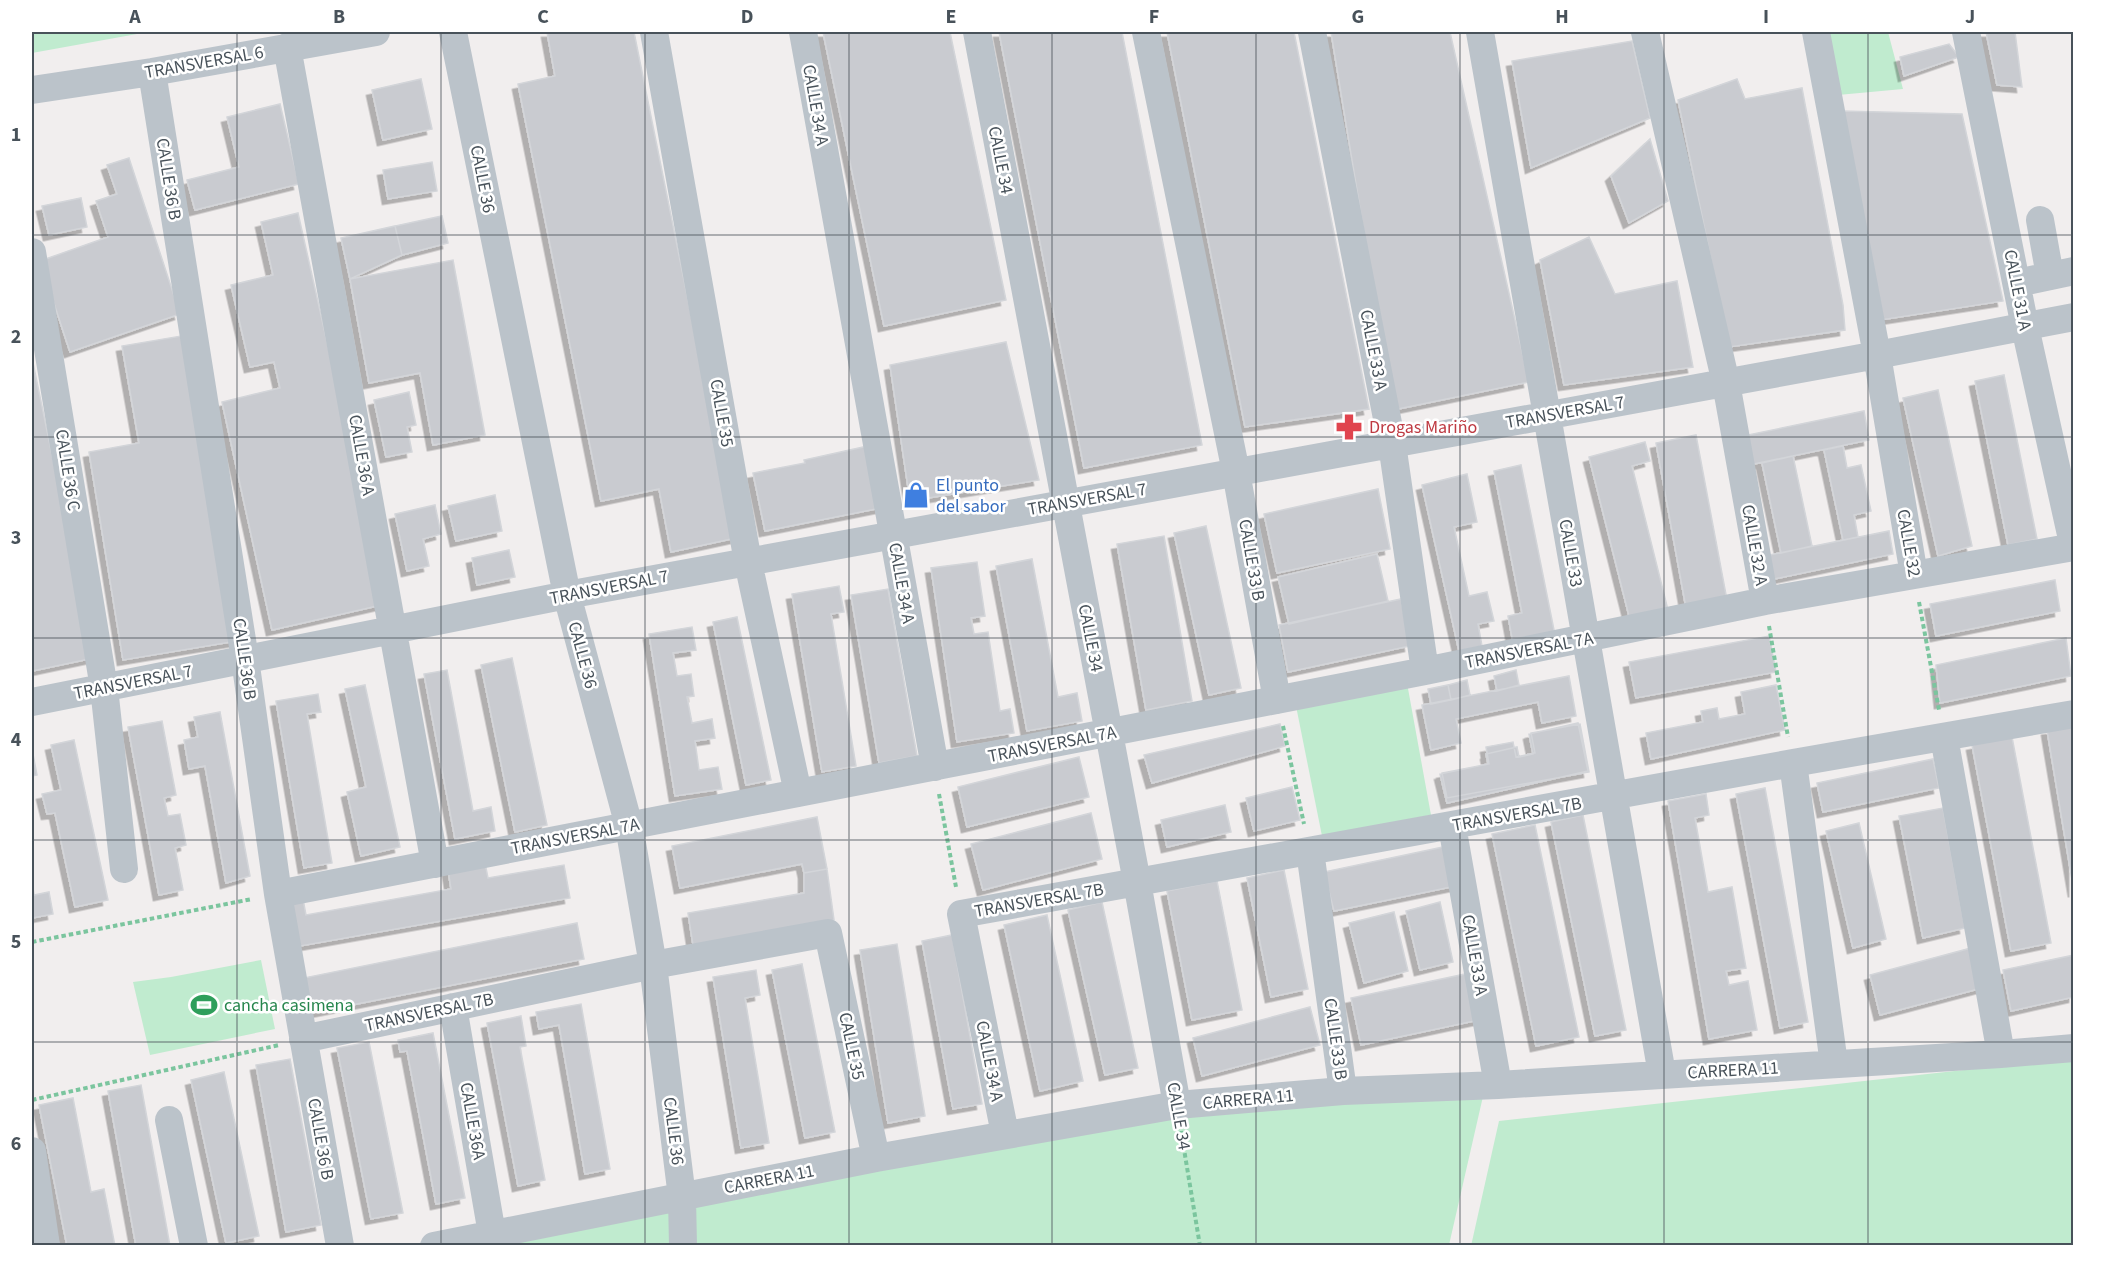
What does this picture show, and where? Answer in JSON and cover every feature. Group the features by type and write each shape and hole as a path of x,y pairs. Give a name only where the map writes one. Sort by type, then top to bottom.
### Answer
{"street":[{"name":"TRANSVERSAL 6","path":"32,90 152,72 376,32"},
{"name":"CALLE 36","path":"453,32 567,595 629,826 653,964 682,1197 683,1245"},
{"name":"CALLE 35","path":"654,32 748,562 798,793"},
{"name":"CALLE 34 A","path":"803,32 934,767"},
{"name":"CALLE 34","path":"977,32 1177,1105"},
{"name":"CALLE 33 B","path":"1146,32 1236,472 1277,699"},
{"name":"CALLE 33 A","path":"1312,32 1392,444 1425,671"},
{"name":"CALLE 33","path":"1480,32 1662,1074"},
{"name":"CALLE 32 A","path":"1645,32 1726,383 1765,601"},
{"name":"CALLE 32","path":"1816,32 1877,355 1914,575"},
{"name":"CALLE 31 A","path":"1966,32 2025,327 2073,548"},
{"name":"CALLE 36 A","path":"287,47 435,864"},
{"name":"CALLE 36 B","path":"152,72 245,659 278,894 340,1245"},
{"path":"2017,283 2062,273 2040,220"},
{"name":"CALLE 36 C","path":"32,252 104,688 124,869"},
{"name":"TRANSVERSAL 7","path":"32,702 567,595 1726,383 2073,317"},
{"name":"TRANSVERSAL 7A","path":"278,894 1425,671 1765,601 2073,548"},
{"name":"TRANSVERSAL 7B","path":"961,914 2073,714"},
{"path":"1944,737 2001,1054"},
{"path":"1793,763 1834,1064"},
{"name":"CALLE 33 A","path":"1452,826 1498,1085"},
{"name":"CALLE 33 B","path":"1310,851 1343,1091"},
{"name":"CALLE 34 A","path":"961,914 1005,1134"},
{"name":"CALLE 35","path":"828,933 876,1158"},
{"name":"TRANSVERSAL 7B","path":"303,1039 653,964 828,933"},
{"name":"CALLE 36A","path":"453,1007 492,1234"},
{"name":"CARRERA 11","path":"434,1245 876,1158 1177,1105 1343,1091 1498,1085 2073,1048"},
{"path":"169,1120 194,1245"},
{"path":"32,1151 46,1245"}],"path":[{"name":"CALLE 32","path":"1914,575 1944,737"},
{"name":"CALLE 32 A","path":"1765,601 1793,763"},
{"path":"1277,699 1310,851"},
{"path":"934,767 961,914"},
{"path":"32,942 278,894"},
{"path":"32,1100 303,1039"},
{"name":"CALLE 34","path":"1177,1105 1200,1245"}],"green space":[{"path":"32,32 148,32 32,53"},
{"path":"1828,32 1888,32 1903,89 1838,95"},
{"path":"1407,683 1431,815 1322,836 1296,706"},
{"name":"cancha casimena","path":"261,960 275,1029 150,1055 133,982"},
{"path":"2073,1058 2073,1245 1471,1246 1499,1121"},
{"path":"1484,1092 1449,1245 484,1246 1156,1109"}],"building":[{"path":"547,32 634,32 736,538 671,552 659,489 601,501 518,84 555,76"},
{"path":"823,32 950,32 1006,300 884,326"},
{"path":"999,32 1122,32 1202,445 1084,468"},
{"path":"1167,32 1294,32 1369,409 1245,427"},
{"path":"1331,32 1450,32 1529,382 1393,410"},
{"path":"1986,32 2015,32 2022,87 1997,85"},
{"path":"1632,41 1650,118 1531,168 1512,61"},
{"path":"1949,44 1959,57 1904,76 1900,57"},
{"path":"421,79 432,129 383,140 372,90"},
{"path":"1737,79 1745,99 1802,88 1843,305 1845,330 1729,347 1678,100"},
{"path":"280,104 299,184 195,210 187,180 239,167 227,117"},
{"path":"1841,111 1962,114 2003,301 1874,321"},
{"path":"1650,139 1668,201 1629,223 1611,176"},
{"path":"129,158 180,314 70,352 40,261 108,237 96,201 117,194 107,165"},
{"path":"432,162 437,191 388,199 383,170"},
{"path":"81,198 87,227 49,235 42,206"},
{"path":"298,213 386,604 272,630 222,402 280,388 274,362 250,367 231,285 273,275 261,222"},
{"path":"442,216 448,243 402,255 395,226"},
{"path":"395,226 402,255 350,279 341,238"},
{"path":"1589,237 1615,294 1677,281 1693,367 1564,385 1540,260"},
{"path":"453,260 485,435 433,445 420,373 369,383 350,279"},
{"path":"187,335 237,641 123,660 89,452 139,443 122,346"},
{"path":"1006,342 1039,480 910,501 890,365"},
{"path":"32,358 94,658 32,671"},
{"path":"2004,375 2037,539 2008,545 1975,381"},
{"path":"1938,390 1972,546 1938,556 1903,398"},
{"path":"409,392 416,425 407,427 412,452 386,457 374,400"},
{"path":"1864,411 1869,440 1749,465 1743,436"},
{"path":"1696,435 1727,600 1686,608 1656,443"},
{"path":"1645,442 1650,461 1632,466 1669,614 1631,624 1589,457"},
{"path":"868,446 881,508 765,531 753,473 805,463 804,460"},
{"path":"1843,446 1847,468 1861,465 1871,511 1854,515 1858,537 1843,540 1824,450"},
{"path":"1793,456 1812,546 1781,553 1762,463"},
{"path":"1521,465 1555,635 1513,643 1508,616 1522,613 1494,471"},
{"path":"1467,474 1477,522 1454,527 1469,596 1487,592 1494,621 1478,624 1482,646 1459,651 1422,485"},
{"path":"1378,489 1390,549 1277,573 1264,514"},
{"path":"495,495 502,531 456,541 448,506"},
{"path":"435,505 441,534 423,539 429,566 407,571 395,514"},
{"path":"1206,526 1241,688 1209,695 1174,533"},
{"path":"1889,531 1893,554 1774,579 1769,555"},
{"path":"1164,536 1192,701 1146,710 1117,544"},
{"path":"509,550 515,577 477,585 472,558"},
{"path":"1377,554 1388,601 1289,624 1278,577"},
{"path":"1032,559 1058,697 1077,693 1082,721 1027,731 996,566"},
{"path":"977,562 985,616 971,618 974,634 988,632 1000,711 1010,709 1014,733 957,742 931,568"},
{"path":"2055,580 2060,611 1936,636 1930,604"},
{"path":"839,586 844,612 831,614 856,766 822,772 792,594"},
{"path":"888,589 917,756 879,763 851,595"},
{"path":"1401,599 1410,646 1288,672 1279,625"},
{"path":"737,617 771,780 746,785 713,622"},
{"path":"692,627 696,650 673,653 677,676 691,674 694,696 687,697 692,723 712,719 715,738 695,741 699,770 718,767 722,789 675,796 649,634"},
{"path":"1769,636 1776,672 1636,698 1629,662"},
{"path":"2066,638 2071,676 1940,703 1936,665"},
{"path":"512,658 547,825 515,832 481,665"},
{"path":"447,670 473,811 491,807 495,831 455,839 424,674"},
{"path":"1516,670 1519,685 1497,691 1494,676"},
{"path":"1569,676 1576,716 1542,723 1538,702 1456,719 1461,743 1431,750 1422,705"},
{"path":"1467,680 1470,695 1451,700 1448,685"},
{"path":"365,685 400,847 361,856 347,792 366,787 345,689"},
{"path":"1448,685 1451,700 1431,704 1428,689"},
{"path":"1776,685 1785,730 1651,759 1646,733 1703,722 1701,711 1717,708 1719,719 1745,714 1741,692"},
{"path":"318,694 321,712 307,714 332,863 304,868 276,701"},
{"path":"220,712 250,876 226,883 205,766 189,769 184,740 198,737 194,717"},
{"path":"162,721 176,795 164,798 168,816 180,814 186,845 175,848 183,890 159,895 128,727"},
{"path":"1578,723 1588,771 1447,803 1440,774 1488,764 1486,754 1517,747 1519,757 1533,754 1529,734"},
{"path":"1280,724 1285,746 1152,783 1144,755"},
{"path":"1580,724 1589,772 1447,798 1442,773 1489,764 1486,747 1513,742 1516,757 1535,753 1531,733"},
{"path":"2074,726 2074,892 2047,730"},
{"path":"2012,737 2051,943 2011,951 1972,745"},
{"path":"74,740 108,900 75,907 55,813 47,814 42,794 61,790 51,745"},
{"path":"32,749 37,775 32,776"},
{"path":"1079,757 1089,797 967,827 958,787"},
{"path":"1933,759 1939,788 1823,812 1817,783"},
{"path":"1292,787 1300,820 1254,831 1246,798"},
{"path":"1765,788 1808,1022 1780,1028 1736,794"},
{"path":"1706,794 1709,815 1695,818 1708,892 1732,887 1746,968 1726,971 1729,985 1748,981 1757,1030 1709,1039 1668,801"},
{"path":"1225,805 1231,832 1167,847 1161,820"},
{"path":"1943,808 1965,928 1923,938 1899,816"},
{"path":"1091,813 1102,859 983,890 971,844"},
{"path":"1583,815 1626,1030 1595,1036 1551,822"},
{"path":"817,817 827,869 804,873 802,864 680,888 672,846"},
{"path":"1859,823 1886,939 1853,948 1826,831"},
{"path":"1535,825 1579,1037 1536,1046 1492,834"},
{"path":"1448,846 1456,886 1334,911 1324,872"},
{"path":"485,863 488,878 564,865 570,898 289,948 281,903 303,899 306,915 451,889 448,870"},
{"path":"827,869 834,920 693,945 688,913 804,893 804,873"},
{"path":"1284,870 1308,989 1271,997 1247,878"},
{"path":"32,880 34,895 49,892 53,914 32,918"},
{"path":"1217,881 1242,1010 1192,1020 1167,891"},
{"path":"1102,902 1138,1068 1105,1075 1068,910"},
{"path":"1440,902 1453,962 1420,970 1406,911"},
{"path":"1394,912 1408,971 1364,983 1349,923"},
{"path":"1047,915 1083,1081 1040,1091 1004,925"},
{"path":"577,923 584,959 301,1015 294,980"},
{"path":"952,935 982,1104 953,1109 922,941"},
{"path":"897,944 925,1116 888,1123 860,950"},
{"path":"1971,948 1982,988 1880,1015 1870,975"},
{"path":"2074,955 2074,997 2011,1011 2003,970"},
{"path":"802,964 835,1132 805,1138 772,970"},
{"path":"756,970 760,995 745,998 769,1143 741,1148 713,977"},
{"path":"1470,973 1479,1020 1361,1045 1351,998"},
{"path":"581,1004 610,1169 585,1174 559,1025 539,1029 536,1012"},
{"path":"1310,1007 1320,1045 1202,1076 1193,1038"},
{"path":"521,1016 526,1046 520,1047 545,1180 518,1186 487,1023"},
{"path":"433,1033 465,1198 436,1204 407,1051 400,1052 398,1040"},
{"path":"369,1042 403,1213 371,1219 337,1048"},
{"path":"290,1059 321,1225 286,1232 256,1065"},
{"path":"224,1072 259,1236 226,1243 191,1080"},
{"path":"141,1085 170,1246 136,1246 108,1091"},
{"path":"73,1098 91,1192 104,1189 115,1246 67,1246 39,1105"}],"place":[{"name":"Drogas Mariño","path":"1349,427"},
{"name":"El punto del sabor","path":"916,495"},
{"name":"cancha casimena","path":"204,1005"}]}
